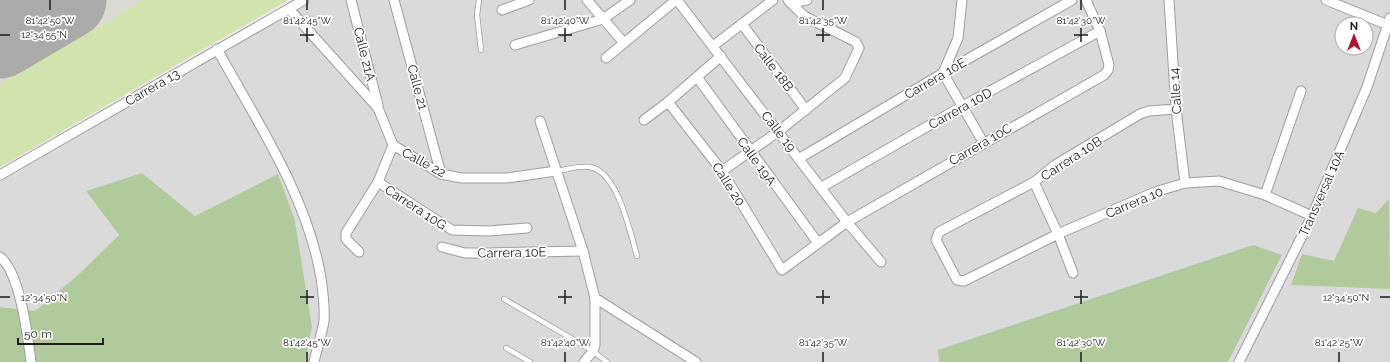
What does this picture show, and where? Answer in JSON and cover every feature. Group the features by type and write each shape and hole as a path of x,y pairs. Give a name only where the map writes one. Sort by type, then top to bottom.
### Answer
{"street":[{"name":"Carrera 13","path":"0,175 304,0"},
{"name":"Calle 21A","path":"351,0 378,108"},
{"name":"Calle 21","path":"394,0 441,174"},
{"path":"502,10 529,0"},
{"path":"587,0 624,43"},
{"path":"515,45 603,19 630,0"},
{"path":"606,58 677,0"},
{"name":"Calle 19","path":"677,0 822,186 847,222 880,262"},
{"path":"713,46 773,0"},
{"path":"789,1 807,0"},
{"path":"962,0 958,38 942,73 983,142"},
{"name":"Carrera 10E","path":"800,158 942,73 1072,0"},
{"path":"1086,0 1100,31"},
{"name":"Calle 14","path":"1169,0 1176,109 1185,182"},
{"path":"1326,0 1389,22"},
{"path":"722,171 779,131 845,78 859,48 856,42 804,16 789,1"},
{"name":"Calle 22","path":"289,9 378,108 393,146 441,174 461,178 507,178 556,171"},
{"name":"Transversal 10A","path":"1239,362 1312,216 1367,87 1389,22"},
{"name":"Calle 18B","path":"742,24 806,110"},
{"name":"Carrera 10C","path":"782,270 847,222 983,142 1104,75 1110,65 1100,31"},
{"name":"Carrera 10D","path":"822,186 961,106 1100,31"},
{"path":"217,49 288,178 304,214 318,260 323,294 324,320 314,362"},
{"path":"644,120 668,102 721,56"},
{"name":"Calle 19A","path":"697,77 749,151 818,243"},
{"path":"1265,195 1301,91"},
{"name":"Calle 20","path":"668,102 722,171 782,270"},
{"name":"Carrera 10B","path":"1073,272 1058,234 1034,182 1055,165 1140,114 1149,111 1176,109"},
{"path":"540,121 583,251 595,298 595,345 593,351 584,362"},
{"path":"359,252 346,239 346,233 378,182 393,146"},
{"name":"Carrera 10","path":"1034,182 939,232 936,236 936,240 957,280 964,281 1058,234 1155,192 1185,182 1219,181 1265,195 1312,216"},
{"name":"Carrera 10G","path":"378,182 452,230 489,231 527,228"},
{"name":"Carrera 10E","path":"442,247 448,250 477,253 583,251"},
{"path":"0,257 9,266 20,299 31,362"},
{"path":"595,298 696,362"}],"lane":[{"path":"479,0 477,15 481,50"},
{"path":"556,171 590,167 606,176 615,188 637,256"},
{"path":"504,299 593,351 607,362"},
{"path":"506,348 530,362"}],"shaded area":[{"path":"0,0 288,0 0,167"},
{"path":"308,0 1390,0 1390,362 305,362 312,327 295,221 227,201 195,216 142,173 86,191 119,235 78,275 35,311 0,307 0,175"}],"green space":[{"path":"144,0 288,0 0,167 0,84"},
{"path":"142,173 195,216 278,174 295,221 312,327 305,362 0,362 0,307 35,311 78,275 119,235 86,191"},
{"path":"1389,199 1390,289 1291,285 1302,254 1334,261 1358,208 1376,213"},
{"path":"1253,245 1282,255 1228,362 939,362 938,350"}],"runway":[{"path":"0,40 68,0"}]}
